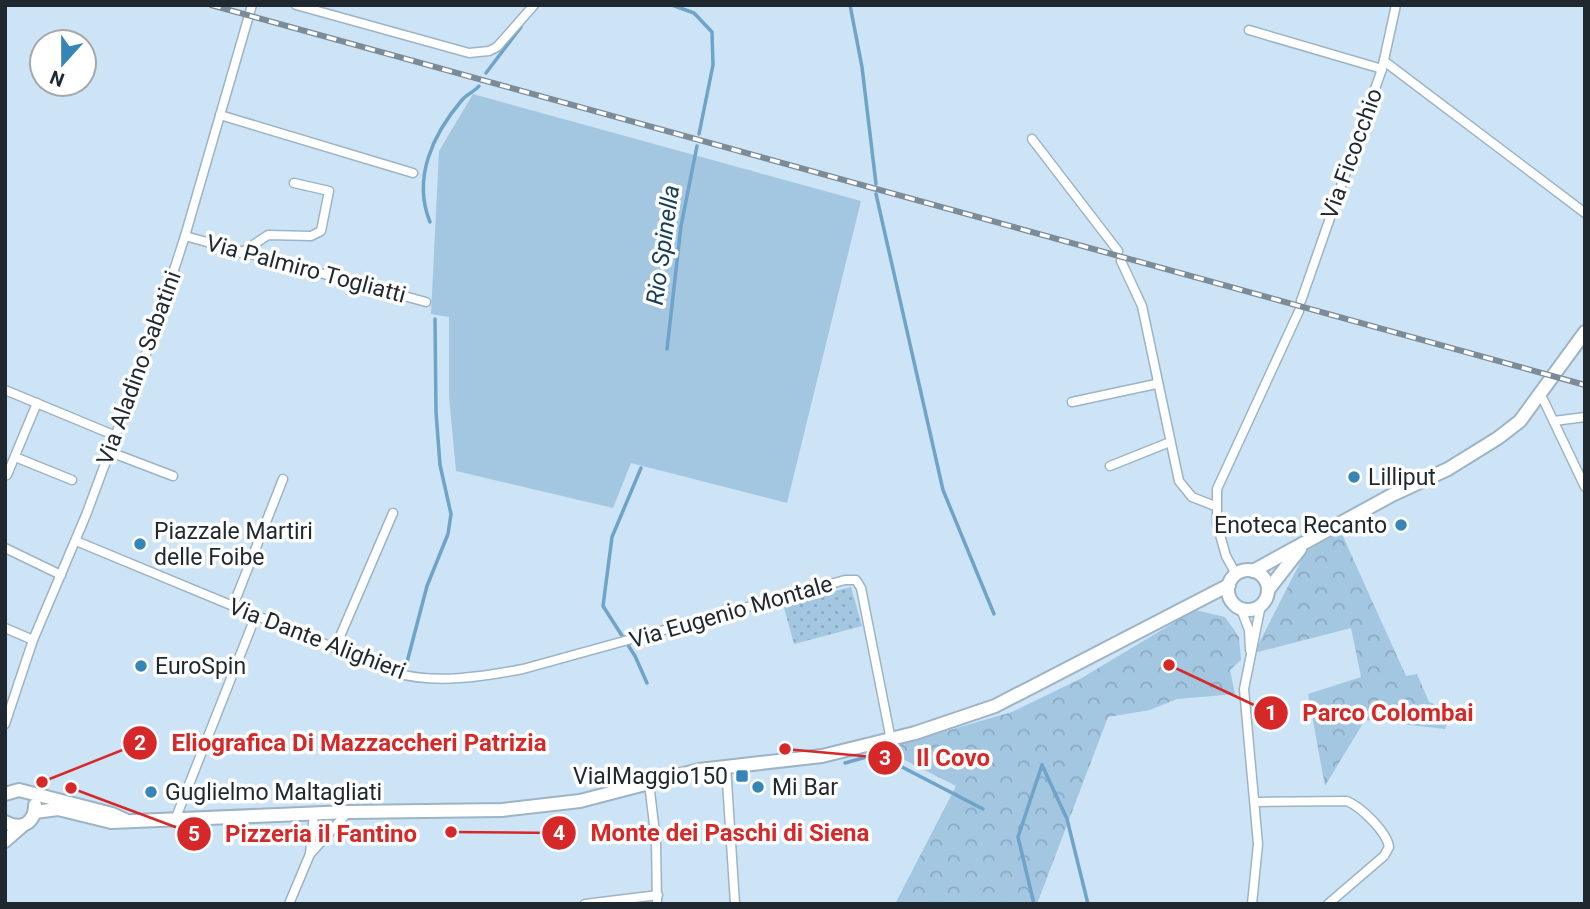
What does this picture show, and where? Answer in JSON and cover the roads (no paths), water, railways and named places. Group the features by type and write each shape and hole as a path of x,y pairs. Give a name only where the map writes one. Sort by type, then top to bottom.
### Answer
{"main road":[{"path":"35,812 58,809 107,821 348,812 502,810 550,806 684,773 822,756 891,740 995,706 1448,469 1498,439 1520,421 1541,395 1574,343 1585,332"},
{"path":"1198,600 1252,609 1261,605 1268,590 1306,541"},
{"path":"1254,571 1265,580 1268,590"},
{"path":"1232,580 1237,606"},
{"path":"7,791 27,793 112,814 126,820"},
{"path":"5,841 31,820 35,812 33,799 27,793"},
{"path":"5,822 22,826"}],"street":[{"name":"Via Aladino Sabatini","path":"5,724 33,639 76,541 116,436 185,236 252,5"},
{"path":"296,5 470,52 489,51 497,47 534,5"},
{"name":"Via Ficocchio","path":"1301,302 1383,65 1396,5"},
{"path":"1249,30 1383,65 1585,213"},
{"path":"220,116 414,173"},
{"path":"1032,139 1118,251"},
{"path":"241,253 268,235 311,236 321,231 329,191 295,183"},
{"name":"Via Palmiro Togliatti","path":"185,236 426,302"},
{"path":"1121,261 1142,306 1157,384 1182,487 1198,501 1215,506"},
{"path":"1232,580 1219,536 1215,506 1219,483 1299,311"},
{"path":"1072,402 1157,384"},
{"path":"5,390 116,436"},
{"path":"1541,395 1585,486"},
{"path":"7,475 37,403"},
{"path":"1554,421 1585,417"},
{"path":"1110,466 1170,442"},
{"path":"110,452 173,476"},
{"path":"15,457 72,480"},
{"path":"233,606 283,479"},
{"path":"335,648 393,513"},
{"name":"Via Dante Alighieri","path":"76,541 404,676 458,678 523,669 609,647"},
{"path":"5,548 61,575"},
{"name":"Via Eugenio Montale","path":"609,647 845,580 856,580 861,588 891,740"},
{"path":"1250,651 1256,638 1261,605"},
{"path":"1237,606 1249,630 1250,651 1244,697 1258,844 1252,904"},
{"path":"175,820 256,615"},
{"path":"5,628 33,639"},
{"path":"726,766 735,904"},
{"path":"585,904 657,899 656,841 649,783"},
{"path":"1256,802 1347,801 1354,804 1386,837 1389,847 1384,856 1328,904"},
{"path":"310,854 348,812"},
{"path":"289,904 310,854 314,813"}],"waterway":[{"name":"Rio Spinella","path":"672,5 694,13 712,32 713,65 699,134"},
{"path":"850,5 862,67 876,184"},
{"path":"486,73 521,27"},
{"path":"430,222 423,189 428,157 452,113 464,98 479,86"},
{"name":"Rio Spinella","path":"667,349 681,226 697,146"},
{"path":"876,194 943,490 994,614"},
{"path":"406,666 427,586 448,534 451,514 440,465 436,412 435,319"},
{"name":"Rio Spinella","path":"641,468 612,537 603,606 635,656 647,683"},
{"path":"845,763 877,754 983,809"},
{"path":"1042,765 1067,819 1088,904"},
{"path":"1034,904 1018,837 1042,765"}],"railway":[{"path":"211,5 1585,385"}],"place":[{"name":"Lilliput","path":"1354,477"},
{"name":"Enoteca Recanto","path":"1401,525"},
{"name":"Piazzale Martiri delle Foibe","path":"140,544"},
{"name":"Parco Colombai","path":"1169,665"},
{"name":"EuroSpin","path":"141,666"},
{"name":"Il Covo","path":"785,749"},
{"name":"ViaIMaggio150","path":"742,776"},
{"name":"Eliografica Di Mazzaccheri Patrizia","path":"42,782"},
{"name":"Mi Bar","path":"758,787"},
{"name":"Pizzeria il Fantino","path":"71,788"},
{"name":"Guglielmo Maltagliati","path":"151,792"},
{"name":"Monte dei Paschi di Siena","path":"451,832"}]}
